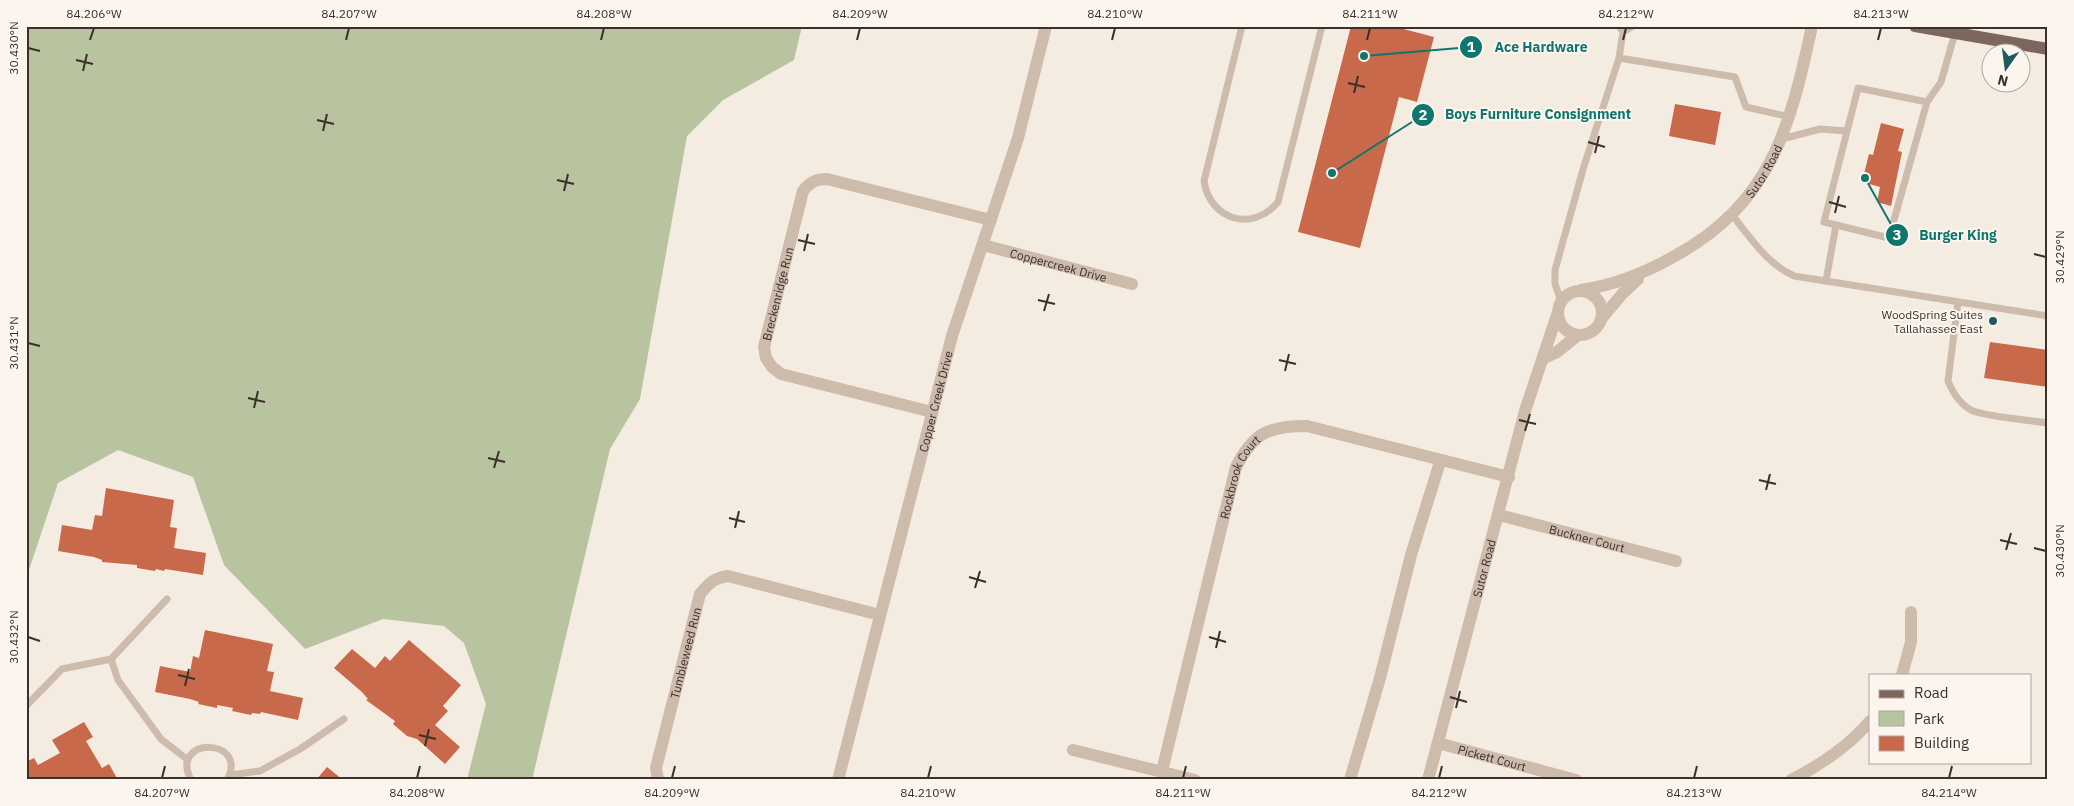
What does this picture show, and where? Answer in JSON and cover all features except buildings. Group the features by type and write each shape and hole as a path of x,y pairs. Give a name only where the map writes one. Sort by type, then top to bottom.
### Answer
{"main road":[{"path":"1915,26 2048,49"}],"street":[{"name":"Copper Creek Drive","path":"838,780 952,336 1018,138 1046,26"},
{"name":"Sutor Road","path":"1581,290 1622,282 1650,270 1718,228 1746,201 1764,174 1782,139 1790,117 1812,26"},
{"name":"Breckenridge Run","path":"932,412 781,374 772,367 766,358 764,347 771,313 803,191 809,183 818,179 827,179 991,220"},
{"name":"Coppercreek Drive","path":"983,245 1132,284"},
{"name":"Sutor Road","path":"1602,318 1623,292 1650,270"},
{"path":"1544,358 1556,352 1578,335 1595,330 1602,318 1600,302 1588,292 1581,290 1566,295 1561,301 1557,315 1563,328 1568,333 1578,335"},
{"name":"Sutor Road","path":"1428,780 1509,478 1525,411 1557,315"},
{"name":"Rockbrook Court","path":"1162,772 1236,467 1244,451 1255,439 1269,429 1286,426 1307,426 1440,462 1509,478"},
{"path":"1350,780 1380,678 1411,554 1440,462"},
{"name":"Buckner Court","path":"1499,515 1676,561"},
{"name":"Tumbleweed Run","path":"658,780 656,768 700,594 708,584 717,578 728,576 880,615"},
{"path":"1902,674 1910,642 1911,612"},
{"path":"1792,780 1810,776 1869,721"},
{"name":"Pickett Court","path":"1438,743 1576,780"},
{"path":"1073,750 1195,780"}],"lane":[{"path":"1242,26 1204,180 1208,196 1216,207 1230,217 1241,219 1260,216 1278,202 1322,26"},
{"path":"1561,301 1555,284 1555,270 1584,166 1619,58 1621,29 1633,26"},
{"path":"1927,102 1858,88 1824,222 1889,238 1927,102 1941,82 1955,33"},
{"path":"1619,58 1735,77 1746,107 1790,117"},
{"path":"1782,139 1820,129 1847,131"},
{"path":"1732,215 1766,257 1778,268 1794,276 2048,316"},
{"path":"1826,281 1836,225"},
{"path":"1958,302 1948,381 1960,402 1973,410 2048,423"},
{"path":"26,706 62,669 111,659 167,599"},
{"path":"111,659 118,680 160,739 188,760"},
{"path":"191,780 187,767 188,760 198,749 213,746 220,749 230,760 228,778 260,771 300,749 344,719"}],"green space":[{"path":"26,26 802,26 794,60 723,100 687,136 640,399 610,449 532,780 467,780 486,704 464,643 444,626 383,619 305,649 224,565 193,477 118,450 58,483 26,579"}],"place":[{"name":"Ace Hardware","path":"1364,56"},
{"name":"Boys Furniture Consignment","path":"1332,173"},
{"name":"Burger King","path":"1865,178"},
{"name":"WoodSpring Suites Tallahassee East","path":"1993,321"}]}
